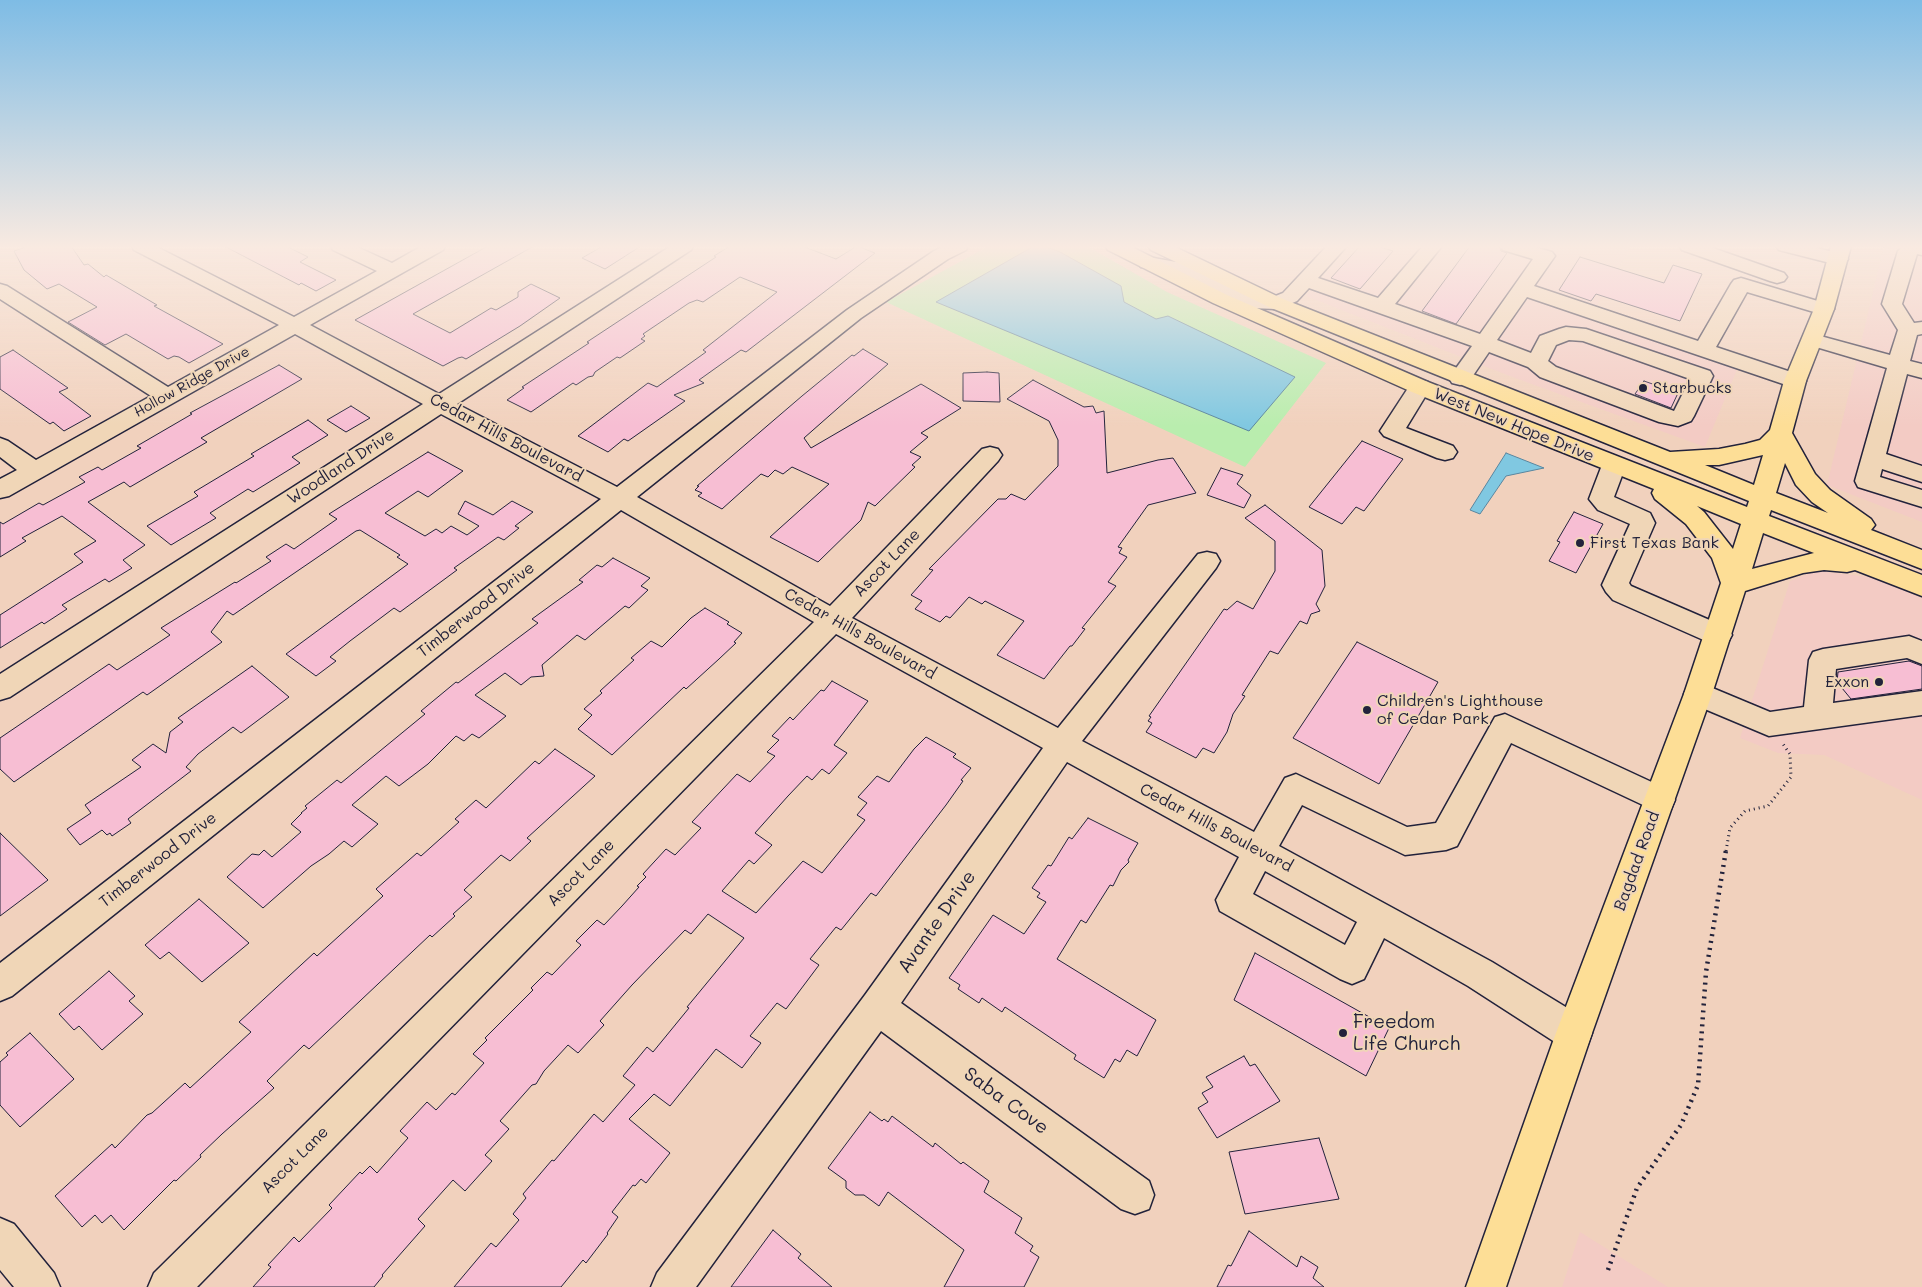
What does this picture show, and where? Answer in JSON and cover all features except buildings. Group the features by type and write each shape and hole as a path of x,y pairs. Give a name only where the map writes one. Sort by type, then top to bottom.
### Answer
{"main road":[{"name":"West New Hope Drive","path":"1236,306 1420,387 1644,477 1897,550 1922,560"},
{"name":"West New Hope Drive","path":"1284,306 1664,458 1758,509 1871,566 1922,586"},
{"name":"Bagdad Road","path":"1486,1287 1574,1033 1698,694 1735,584 1795,381 1825,306"},
{"path":"1664,458 1719,458 1768,446 1781,433 1805,479 1821,496 1897,550"},
{"path":"1644,477 1695,518 1723,555 1735,584 1803,564 1824,561 1871,566"}],"street":[{"path":"25,306 167,396"},
{"name":"Cedar Hills Boulevard","path":"257,306 619,498 832,620 1378,916 1480,974 1574,1033"},
{"name":"Hollow Ridge Drive","path":"0,490 328,306"},
{"name":"Woodland Drive","path":"0,689 591,306"},
{"name":"Timberwood Drive","path":"0,984 865,306"},
{"path":"1382,306 1536,362 1548,372 1667,417 1678,419 1684,416 1702,376 1586,335 1566,333 1548,341 1536,362"},
{"path":"1460,378 1512,306"},
{"path":"1575,306 1795,381"},
{"path":"1704,350 1729,306"},
{"path":"1894,306 1915,329 1898,364 1867,481 1922,499"},
{"path":"1648,357 1661,335"},
{"path":"1811,345 1922,371"},
{"path":"1420,387 1392,431 1446,452"},
{"path":"0,446 34,470"},
{"name":"Ascot Lane","path":"168,1287 832,620 990,455"},
{"path":"1873,458 1922,474"},
{"path":"1614,465 1601,499 1607,504 1641,519 1643,523 1615,585 1622,593 1718,635"},
{"name":"Avante Drive","path":"671,1287 878,1007 1062,745 1207,561"},
{"path":"1817,718 1823,660 1909,647 1922,653"},
{"path":"1698,694 1769,724 1922,703"},
{"path":"1378,916 1352,967 1232,900 1296,787 1405,841 1446,836 1505,726 1660,800"},
{"name":"Saba Cove","path":"878,1007 1135,1195"},
{"path":"0,1238 40,1287"}],"path":[{"path":"1608,1270 1636,1188 1681,1125 1698,1086 1706,972 1730,828 1745,811 1768,806 1791,777 1790,754 1769,724"}],"shaded area":[{"path":"1332,306 1597,306 1743,355 1705,447 1507,375"},
{"path":"1870,306 1922,306 1922,522 1827,485"},
{"path":"1816,571 1870,577 1922,598 1922,800 1824,755 1778,753 1740,738 1790,581"},
{"path":"1580,1232 1668,1287 1562,1287"}],"green space":[{"path":"895,306 1198,306 1326,363 1245,467"}],"water":[{"path":"946,306 1132,306 1156,319 1168,316 1295,377 1249,431"},
{"path":"1506,453 1544,468 1506,476 1480,514 1470,510"}],"place":[{"name":"Starbucks","path":"1643,388"},
{"name":"First Texas Bank","path":"1580,543"},
{"name":"Exxon","path":"1879,682"},
{"name":"Children's Lighthouse of Cedar Park","path":"1367,710"},
{"name":"Freedom Life Church","path":"1343,1033"}]}
